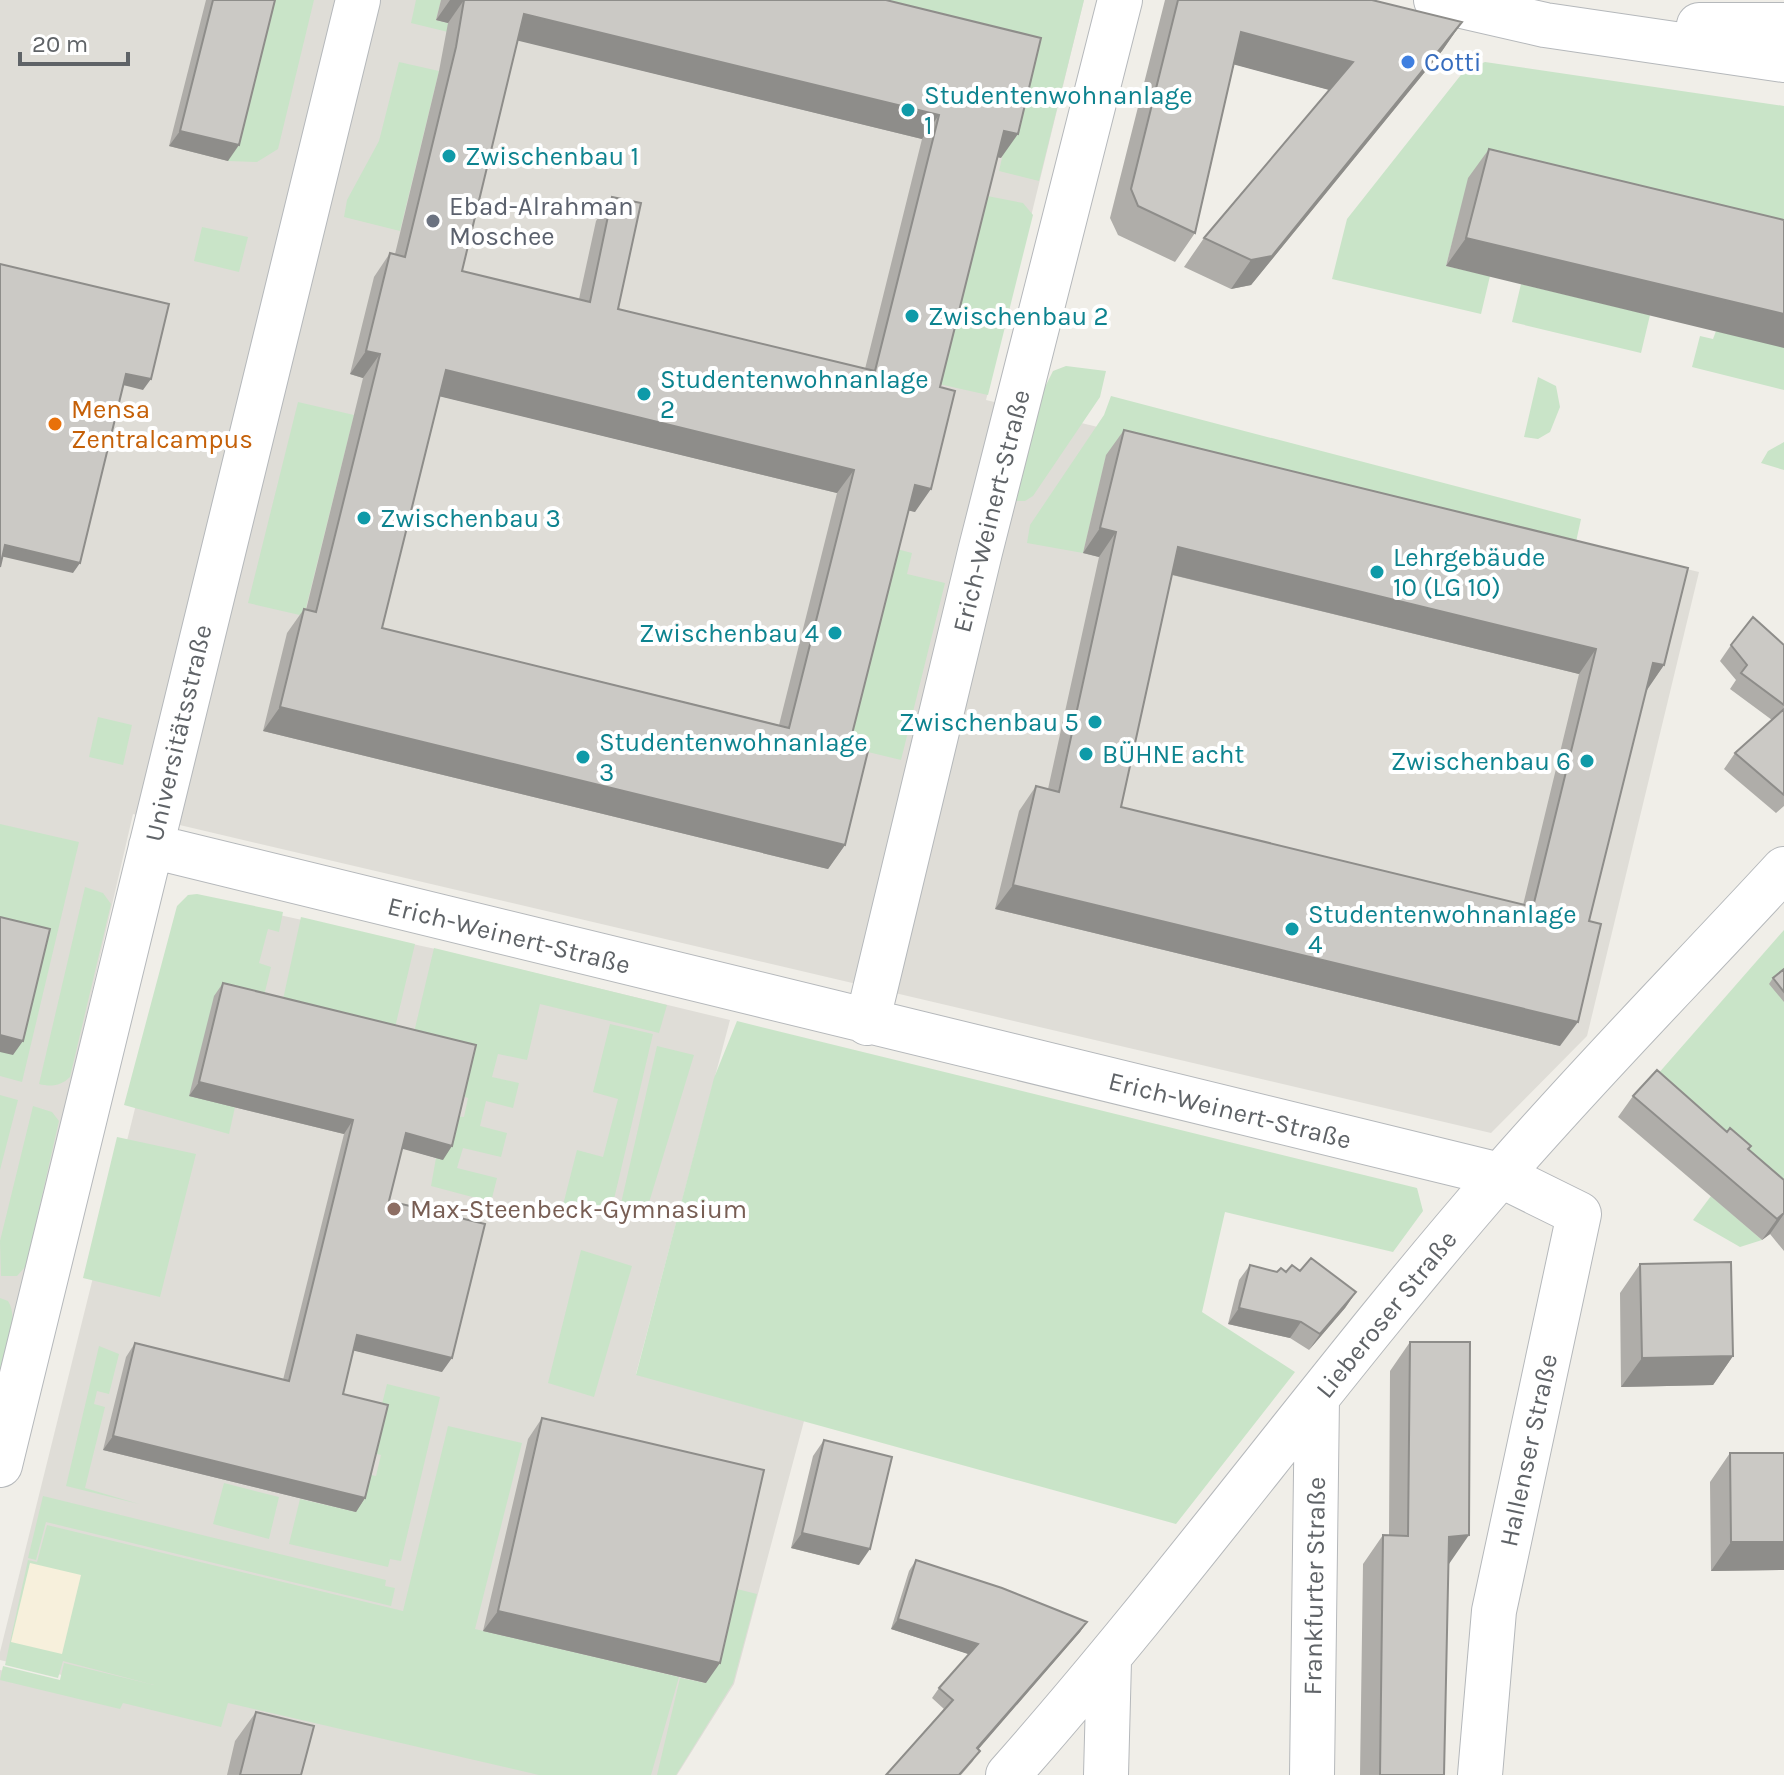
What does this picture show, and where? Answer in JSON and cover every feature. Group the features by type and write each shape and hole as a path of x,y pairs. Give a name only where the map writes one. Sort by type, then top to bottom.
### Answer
{"street":[{"name":"Universitätsstraße","path":"0,1465 358,0"},
{"name":"Erich-Weinert-Straße","path":"867,1023 980,552 1120,0"},
{"path":"1436,0 1545,25 1784,60"},
{"path":"1545,25 1784,25"},
{"name":"Erich-Weinert-Straße","path":"151,846 1500,1175"},
{"name":"Lieberoser Straße","path":"1008,1775 1109,1661 1317,1398 1500,1175 1784,869"},
{"name":"Hallenser Straße","path":"1480,1775 1494,1611 1579,1214 1500,1175"},
{"name":"Frankfurter Straße","path":"1312,1775 1317,1398"},
{"path":"1106,1775 1109,1661"}],"shaded area":[{"path":"0,0 1084,0 986,400 1699,572 1587,1036 1491,1133 133,814 0,1389"},
{"name":"Max-Steenbeck-Gymnasium","path":"188,895 431,948 730,1020 636,1374 804,1421 734,1684 677,1775 0,1775 0,1670 138,1701 140,1694 0,1660 0,1652"}],"green space":[{"path":"268,0 314,0 278,149 257,162 228,161"},
{"path":"416,0 441,0 436,20 487,33 485,41 411,23"},
{"path":"773,0 1084,0 1039,181 999,171 1024,61"},
{"path":"399,62 439,71 400,231 344,217 347,200 379,141"},
{"path":"1485,62 1784,106 1784,254 1469,178 1446,266 1490,276 1481,314 1332,279 1347,219 1464,71"},
{"path":"977,194 1023,203 1033,215 988,395 930,382"},
{"path":"202,227 248,237 239,272 194,261"},
{"path":"1521,284 1650,315 1641,353 1512,322"},
{"path":"1716,331 1784,347 1784,390 1692,367 1700,336 1713,339"},
{"path":"1066,366 1106,371 1100,397 1033,496 1025,501 1015,501 1043,391 1053,371"},
{"path":"1538,377 1556,386 1560,407 1550,432 1538,439 1524,437"},
{"path":"1111,396 1581,519 1576,542 1106,456 1083,553 1027,543 1030,525 1104,415"},
{"path":"298,402 354,415 304,616 248,603"},
{"path":"1784,442 1784,470 1761,463 1768,451"},
{"path":"889,547 912,553 907,574 945,583 901,760 839,745"},
{"path":"98,717 132,725 123,765 89,757"},
{"path":"0,824 79,842 22,1082 0,1076"},
{"path":"85,887 103,893 111,904 70,1077 56,1085 39,1084"},
{"path":"197,894 283,912 279,932 268,929 259,963 271,967 261,1008 190,1096 235,1107 229,1134 124,1105 177,906 188,895"},
{"path":"301,917 415,944 392,1040 280,1013"},
{"path":"1784,930 1784,1213 1643,1091"},
{"path":"434,948 667,1005 659,1033 540,1004 527,1060 498,1054 492,1077 519,1083 513,1108 486,1101 480,1126 507,1133 501,1157 463,1148 457,1168 497,1178 491,1202 431,1186 436,1158 443,1159 454,1116 464,1117 468,1098 458,1095 411,1045"},
{"path":"737,1021 1417,1188 1423,1211 1393,1252 1225,1212 1202,1312 1295,1372 1176,1524 636,1375 714,1078"},
{"path":"610,1024 653,1034 610,1216 563,1205 577,1150 603,1157 618,1099 593,1092"},
{"path":"657,1046 694,1055 644,1219 619,1212"},
{"path":"0,1095 18,1100 0,1170"},
{"path":"33,1106 52,1112 59,1121 26,1266 17,1276 1,1276 0,1241"},
{"path":"117,1137 196,1154 160,1297 83,1278"},
{"path":"1711,1196 1762,1240 1740,1247 1693,1220"},
{"path":"581,1250 632,1266 594,1397 548,1383"},
{"path":"0,1298 8,1301 13,1317 0,1374"},
{"path":"99,1346 119,1354 109,1394 97,1391 94,1404 105,1407 85,1488 139,1504 66,1486"},
{"path":"387,1384 440,1397 401,1561 390,1559 388,1567 289,1544 300,1499 356,1512 365,1474 376,1476 381,1455 370,1452"},
{"path":"448,1426 522,1443 475,1629 679,1677 651,1775 539,1775 228,1703 221,1727 123,1703 120,1709 0,1680 3,1666 60,1680 64,1663 154,1685 63,1661 58,1678 5,1665 28,1560 37,1562 47,1525 403,1611"},
{"path":"224,1483 279,1497 269,1539 213,1524"},
{"path":"43,1496 386,1580 385,1586 395,1588 391,1606 46,1522 36,1560 28,1558"},
{"path":"729,1587 757,1594 733,1683 676,1775 657,1775 680,1678 706,1683"}],"sand":[{"path":"30,1563 81,1575 62,1654 11,1642"}],"building":[{"path":"213,0 275,0 239,145 180,131"},
{"path":"464,0 886,0 1041,38 1018,134 1004,131 940,387 955,391 931,489 915,485 850,742 869,747 845,845 280,707 304,609 316,612 380,354 366,351 390,253 405,257 456,47","holes":["524,14 939,115 875,371 618,309 641,203 612,197 590,302 462,271","446,370 854,470 789,728 382,628"]},
{"path":"1178,0 1372,0 1462,22 1272,256 1251,260 1204,238 1353,62 1241,32 1195,233 1138,206 1131,189"},
{"path":"1489,149 1784,220 1784,314 1466,238"},
{"name":"Mensa Zentralcampus","path":"0,264 169,304 151,379 126,374 80,563 5,545 0,567"},
{"path":"1124,430 1688,568 1664,665 1653,663 1589,921 1601,924 1578,1022 1013,885 1036,786 1059,792 1116,532 1100,528","holes":["1178,547 1596,649 1533,907 1121,807"]},
{"path":"1753,617 1784,645 1784,705 1741,673 1747,665 1731,645"},
{"path":"1784,709 1784,795 1735,753"},
{"path":"0,917 50,929 23,1041 0,1035"},
{"path":"1784,969 1784,992 1773,978"},
{"path":"223,983 476,1045 452,1146 406,1133 389,1201 485,1224 452,1358 357,1335 343,1394 388,1405 365,1498 113,1436 135,1343 289,1381 353,1120 199,1082"},
{"path":"1657,1070 1727,1132 1730,1128 1751,1146 1748,1149 1784,1180 1784,1213 1777,1219 1633,1096"},
{"path":"1311,1258 1356,1292 1320,1334 1301,1322 1239,1308 1250,1265 1277,1272 1281,1268 1286,1272 1292,1265 1300,1271"},
{"path":"1731,1262 1733,1356 1642,1358 1640,1264"},
{"path":"1410,1342 1470,1342 1469,1535 1449,1537 1444,1775 1380,1775 1383,1535 1408,1536"},
{"path":"542,1418 764,1470 720,1663 498,1611"},
{"path":"824,1440 892,1457 870,1549 802,1533"},
{"path":"1730,1453 1784,1453 1784,1542 1731,1542"},
{"path":"916,1560 1002,1588 1087,1622 977,1748 980,1751 959,1775 886,1775 953,1700 939,1688 978,1644 898,1619"},
{"path":"256,1712 314,1726 301,1775 240,1775"}],"place":[{"name":"Cotti","path":"1408,62"},
{"name":"Studentenwohnanlage 1","path":"908,110"},
{"name":"Zwischenbau 1","path":"449,156"},
{"name":"Ebad-Alrahman Moschee","path":"433,221"},
{"name":"Zwischenbau 2","path":"912,316"},
{"name":"Studentenwohnanlage 2","path":"644,394"},
{"name":"Mensa Zentralcampus","path":"55,424"},
{"name":"Zwischenbau 3","path":"364,518"},
{"name":"Lehrgebäude 10 (LG 10)","path":"1377,572"},
{"name":"Zwischenbau 4","path":"835,633"},
{"name":"Zwischenbau 5","path":"1095,722"},
{"name":"BÜHNE acht","path":"1086,754"},
{"name":"Studentenwohnanlage 3","path":"583,757"},
{"name":"Zwischenbau 6","path":"1587,761"},
{"name":"Studentenwohnanlage 4","path":"1292,929"},
{"name":"Max-Steenbeck-Gymnasium","path":"394,1209"}]}
